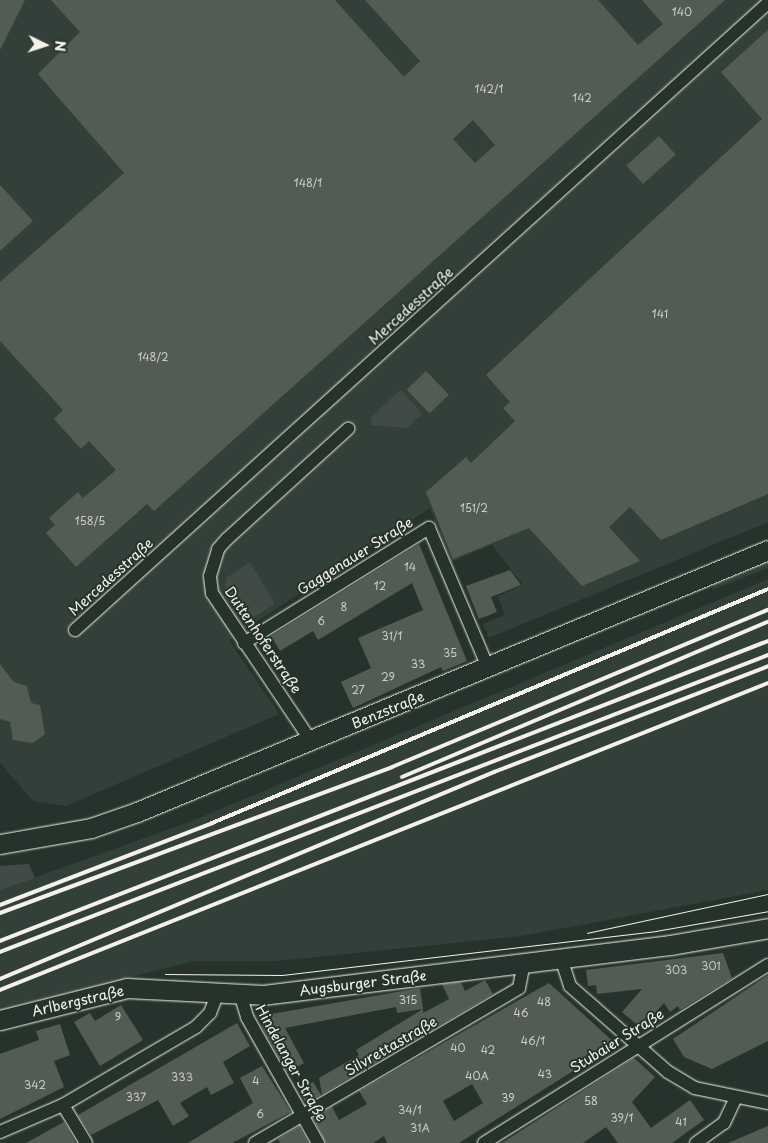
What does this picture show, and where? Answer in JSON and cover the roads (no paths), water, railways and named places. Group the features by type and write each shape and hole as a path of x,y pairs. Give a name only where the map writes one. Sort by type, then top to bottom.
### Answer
{"main road":[{"name":"Benzstraße","path":"0,844 91,828 311,741 768,550"},
{"name":"Augsburger Straße","path":"216,996 241,997 560,958 768,928"},
{"name":"Arlbergstraße","path":"0,1020 127,988 216,996"}],"street":[{"name":"Mercedesstraße","path":"75,630 768,3"},
{"name":"Duttenhoferstraße","path":"311,741 212,593 210,576 218,549 348,429"},
{"name":"Gaggenauer Straße","path":"244,643 429,528 488,668"},
{"path":"560,958 570,986 637,1046 695,1088 735,1099 768,1103"},
{"name":"Silvrettastraße","path":"255,1143 519,988 524,962"},
{"name":"Stubaier Straße","path":"484,1143 768,965"},
{"path":"0,1132 63,1105 196,1027 210,1013 216,996"},
{"name":"Hindelanger Straße","path":"241,997 247,1017 318,1143"},
{"path":"696,1143 724,1123 735,1099"},
{"path":"63,1105 86,1143"}],"tram line":[{"path":"587,933 768,894"},
{"path":"165,974 282,975 656,931 768,911"}],"railway":[{"path":"0,905 212,823 768,589"},
{"path":"0,913 392,767 768,610"},
{"path":"402,777 768,622"},
{"path":"0,941 768,641"},
{"path":"0,952 768,655"},
{"path":"0,979 494,772 768,666"},
{"path":"0,990 768,683"}]}
